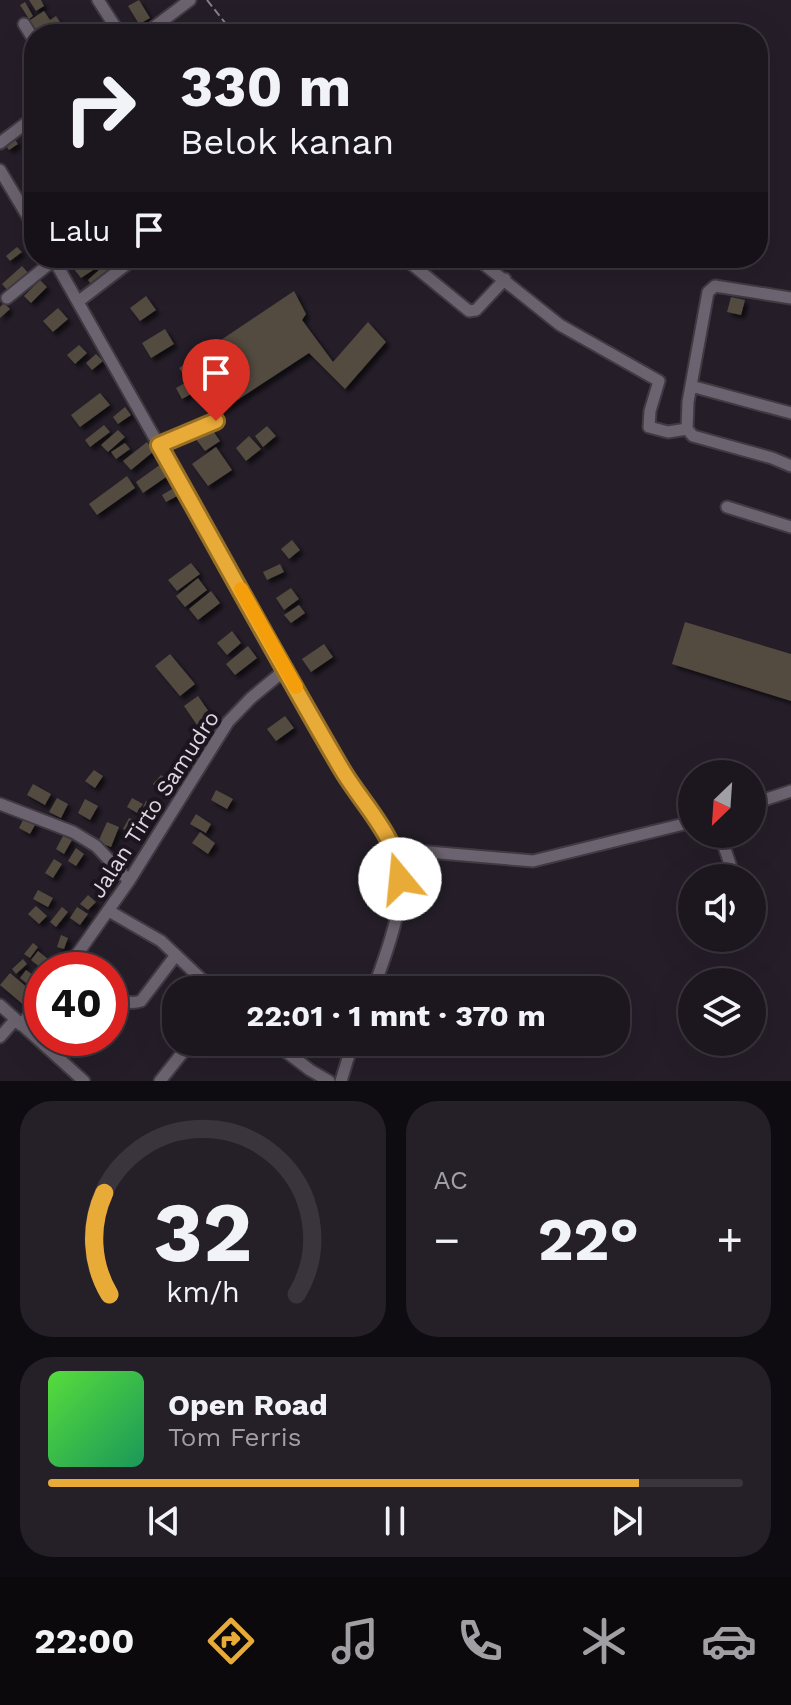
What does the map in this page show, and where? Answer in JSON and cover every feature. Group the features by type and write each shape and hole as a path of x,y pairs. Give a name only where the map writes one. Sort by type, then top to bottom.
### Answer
{"street":[{"path":"98,0 114,24"},
{"path":"158,24 190,0"},
{"path":"0,143 24,125"},
{"path":"0,170 24,210"},
{"path":"7,298 42,268"},
{"path":"59,268 343,771 393,849 399,864 399,900 377,976"},
{"path":"79,301 122,268"},
{"path":"416,268 469,311 476,310 505,279"},
{"path":"490,268 560,325 659,381 650,411 649,427 668,432 687,429"},
{"path":"791,298 715,286 708,292 691,386 687,429 693,436 791,466"},
{"path":"691,386 791,413"},
{"path":"159,445 216,421"},
{"path":"727,507 791,527"},
{"name":"Jalan Tirto Samudro","path":"80,952 129,881 228,722 286,669"},
{"path":"766,799 791,791"},
{"path":"0,804 73,832 96,846 129,881"},
{"path":"393,849 533,861 678,825"},
{"path":"109,911 152,935 198,976"},
{"path":"128,1001 141,1001 176,955"},
{"path":"0,1005 84,1081"},
{"path":"0,1037 24,1017"},
{"path":"160,1081 180,1056"},
{"path":"292,1056 329,1081"},
{"path":"341,1081 349,1056"},
{"path":"301,1081 310,1070"}],"path":[{"path":"207,0 226,24"}],"building":[{"path":"29,0 41,0 44,6 36,11"},
{"path":"139,0 150,18 139,24 128,6"},
{"path":"25,2 33,16 29,19 20,5"},
{"path":"44,11 50,20 56,16 61,24 28,24"},
{"path":"13,137 18,144 9,150 4,143"},
{"path":"17,247 22,252 10,261 6,256"},
{"path":"22,266 30,275 10,293 2,284"},
{"path":"76,268 96,268 81,278"},
{"path":"101,268 117,268 93,287 88,280"},
{"path":"40,280 47,287 31,303 24,296"},
{"path":"294,291 306,314 302,320 333,362 368,322 386,342 345,389 309,353 213,416 179,368"},
{"path":"146,296 156,310 140,321 130,308"},
{"path":"731,297 745,300 741,315 727,312"},
{"path":"4,303 10,309 0,318 0,307"},
{"path":"58,308 68,319 53,332 43,321"},
{"path":"165,329 174,344 151,358 142,343"},
{"path":"79,345 87,353 75,364 67,355"},
{"path":"96,354 103,361 92,370 86,363"},
{"path":"185,383 191,394 182,399 176,388"},
{"path":"100,393 110,405 80,427 71,415"},
{"path":"125,407 131,415 118,424 113,417"},
{"path":"104,425 110,432 90,447 85,440"},
{"path":"267,426 276,436 263,447 255,436"},
{"path":"211,428 220,441 205,451 196,439"},
{"path":"118,430 125,437 108,452 101,445"},
{"path":"249,436 261,449 246,461 236,448"},
{"path":"147,442 154,451 131,470 123,461"},
{"path":"125,443 130,449 116,459 111,452"},
{"path":"216,447 232,470 208,486 192,464"},
{"path":"161,464 169,475 143,493 136,482"},
{"path":"127,476 135,488 97,515 89,504"},
{"path":"172,489 177,496 166,502 162,495"},
{"path":"292,540 300,550 289,559 281,549"},
{"path":"191,563 200,574 177,591 168,580"},
{"path":"280,564 284,572 267,580 263,572"},
{"path":"198,578 207,590 185,607 176,596"},
{"path":"291,588 299,599 284,610 276,598"},
{"path":"211,591 220,603 198,620 189,609"},
{"path":"299,605 305,613 291,623 284,615"},
{"path":"685,622 791,654 791,701 672,664"},
{"path":"232,631 241,643 227,655 217,643"},
{"path":"324,644 333,657 311,672 302,659"},
{"path":"248,646 257,658 235,675 226,664"},
{"path":"170,654 195,684 180,696 155,666"},
{"path":"198,696 211,715 197,725 184,706"},
{"path":"285,716 294,728 276,741 267,729"},
{"path":"94,770 103,776 95,788 85,781"},
{"path":"161,775 172,784 164,793 153,784"},
{"path":"33,784 51,794 45,805 27,795"},
{"path":"216,790 233,799 227,809 211,800"},
{"path":"57,798 68,804 61,818 49,812"},
{"path":"132,798 143,804 137,813 127,807"},
{"path":"85,799 98,806 90,820 78,813"},
{"path":"146,801 156,806 147,825 137,820"},
{"path":"196,814 211,824 206,833 190,824"},
{"path":"24,818 36,823 30,834 19,828"},
{"path":"129,818 145,826 139,838 123,829"},
{"path":"107,822 119,827 111,847 98,842"},
{"path":"200,832 215,843 208,854 192,843"},
{"path":"63,836 72,840 64,854 56,849"},
{"path":"76,848 84,854 76,866 68,861"},
{"path":"54,859 62,864 53,878 45,873"},
{"path":"38,890 53,898 48,907 33,899"},
{"path":"88,895 96,902 88,910 80,904"},
{"path":"36,906 47,916 39,924 28,914"},
{"path":"62,907 68,912 56,927 50,922"},
{"path":"77,907 88,914 80,925 70,918"},
{"path":"61,935 68,938 64,949 57,947"},
{"path":"33,943 38,947 34,952 26,952"},
{"path":"23,959 24,967 16,974 12,969"},
{"path":"10,973 24,985 24,1005 0,985"}],"slow traffic":[{"path":"241,589 296,687"}],"route":[{"path":"216,421 159,445 343,771 393,849 399,864 400,879"}]}
